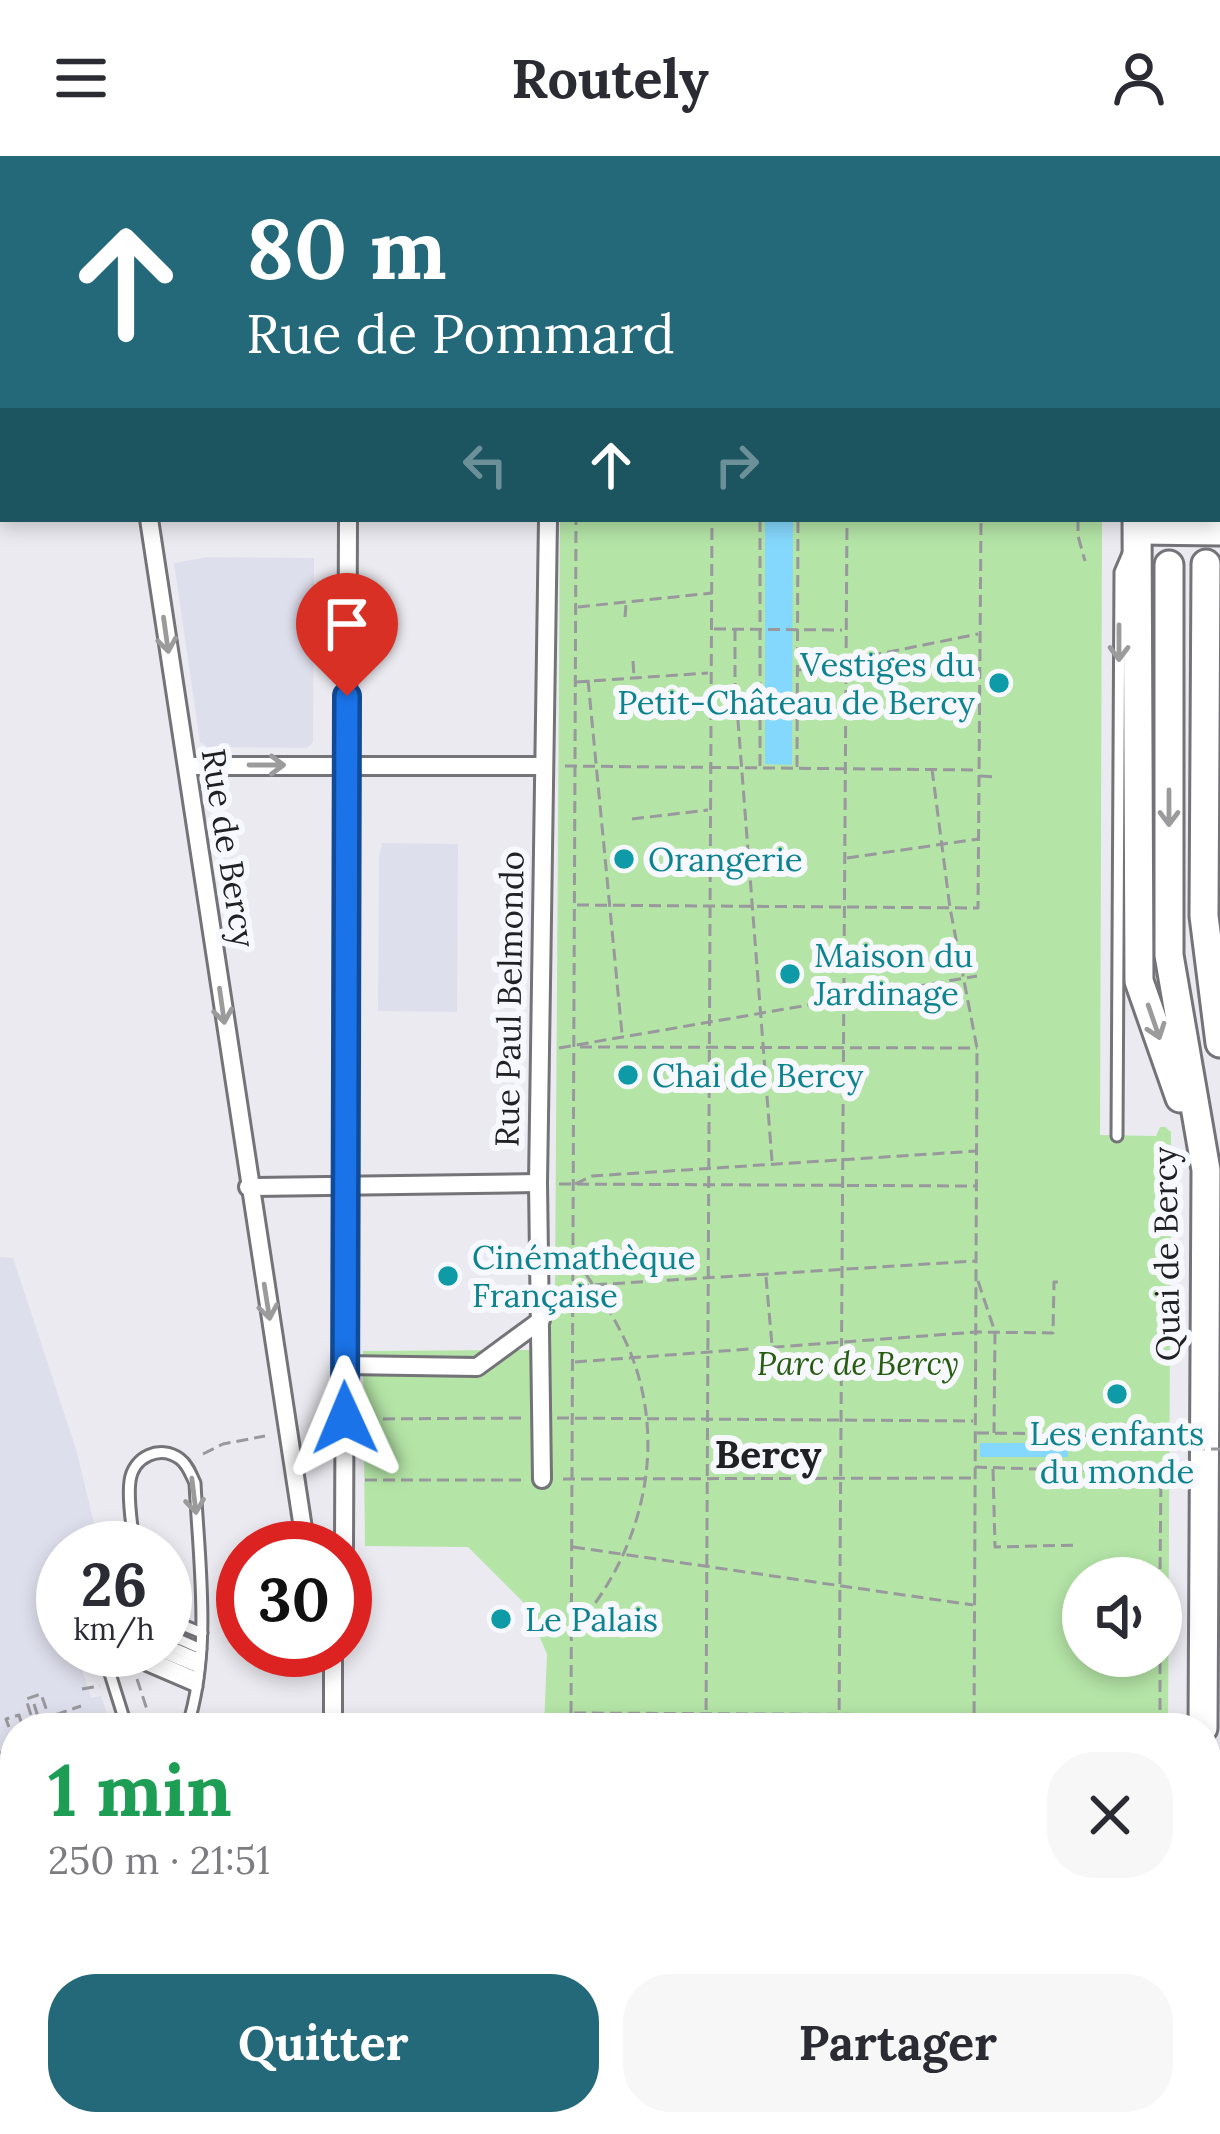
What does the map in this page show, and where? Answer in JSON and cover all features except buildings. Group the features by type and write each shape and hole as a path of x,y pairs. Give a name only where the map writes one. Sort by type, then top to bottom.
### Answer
{"main road":[{"path":"1206,1170 1139,981 1138,524 1220,531"},
{"path":"1206,564 1204,916 1220,1043"},
{"name":"Quai de Bercy","path":"1169,565 1169,956 1206,1170 1203,1713"}],"street":[{"name":"Rue de Bercy","path":"148,522 302,1521"},
{"path":"344,1521 348,522"},
{"name":"Rue Paul Belmondo","path":"542,1479 538,1183 548,522"},
{"path":"187,766 542,766"},
{"path":"248,1186 538,1183"},
{"path":"344,1365 477,1366 541,1320"},
{"path":"331,1677 332,1713"}],"lane":[{"path":"1117,1136 1120,572 1138,524"},
{"path":"132,1521 130,1478 141,1459 168,1453 181,1460 196,1483 202,1633 190,1713"},
{"path":"192,1629 202,1633"},
{"path":"122,1713 107,1664 111,1656 199,1668"},
{"path":"192,1661 199,1668"},
{"path":"192,1663 199,1668"},
{"path":"192,1665 199,1668"},
{"path":"192,1666 199,1668"}],"path":[{"path":"572,1713 576,522"},
{"path":"706,1713 712,522"},
{"path":"760,522 760,768"},
{"path":"797,769 798,522"},
{"path":"839,1713 847,522"},
{"path":"576,905 978,908 981,522"},
{"path":"1078,522 1085,561"},
{"path":"576,607 712,593"},
{"path":"625,617 626,602"},
{"path":"712,629 845,630"},
{"path":"735,629 772,1161"},
{"path":"798,670 981,634"},
{"path":"633,661 634,678"},
{"path":"576,682 710,673"},
{"path":"588,680 622,1036"},
{"path":"542,766 932,769 998,777"},
{"path":"932,769 950,908 977,1048 974,1713"},
{"path":"632,819 710,810"},
{"path":"845,859 978,839"},
{"path":"574,1046 803,1001 977,976"},
{"path":"574,1046 977,1048"},
{"path":"710,1090 814,1082"},
{"path":"574,1185 592,1176 977,1151"},
{"path":"538,1183 977,1186"},
{"path":"572,1632 596,1606 625,1554 646,1477 646,1418 632,1358 574,1255"},
{"path":"574,1286 976,1260"},
{"path":"766,1274 773,1346"},
{"path":"977,1276 995,1332 994,1433"},
{"path":"574,1362 977,1332 1053,1334 1054,1282 1060,1282"},
{"path":"345,1418 976,1421"},
{"path":"976,1433 1082,1434 1103,1448 1220,1449"},
{"path":"203,1454 224,1444 265,1436"},
{"path":"975,1467 1161,1473 1160,1557"},
{"path":"993,1468 994,1547 1079,1545"},
{"path":"344,1480 975,1478"},
{"path":"573,1547 975,1605"},
{"path":"82,1689 105,1685 102,1677"},
{"path":"137,1677 148,1713"},
{"path":"1160,1677 1160,1713"},
{"path":"30,1713 26,1699 40,1694 47,1713"},
{"path":"61,1713 81,1706"}],"shaded area":[{"path":"208,557 314,558 313,742 307,748 207,747 200,742 174,563"},
{"path":"382,843 458,844 457,1012 378,1011"},
{"path":"0,1257 13,1258 76,1449 93,1521 36,1521 36,1677 84,1677 91,1698 101,1696 107,1713 0,1713"}],"green space":[{"name":"Parc de Bercy","path":"560,522 1102,522 1100,1135 1156,1136 1160,1127 1171,1132 1169,1557 1062,1557 1062,1677 1168,1677 1168,1713 545,1713 547,1654 526,1605 468,1547 372,1546 372,1521 365,1521 363,1351 530,1350 555,1295"}],"water":[{"path":"765,522 793,522 792,765 765,764"},
{"path":"980,1443 1068,1443 1068,1457 980,1457"}],"place":[{"name":"Vestiges du Petit-Château de Bercy","path":"999,683"},
{"name":"Orangerie","path":"624,859"},
{"name":"Maison du Jardinage","path":"790,974"},
{"name":"Chai de Bercy","path":"628,1075"},
{"name":"Cinémathèque Française","path":"448,1276"},
{"name":"Les enfants du monde","path":"1117,1394"},
{"name":"Le Palais","path":"501,1619"}],"district":[{"name":"Bercy","path":"768,1454"}],"route":[{"path":"345,1418 347,696"}]}
